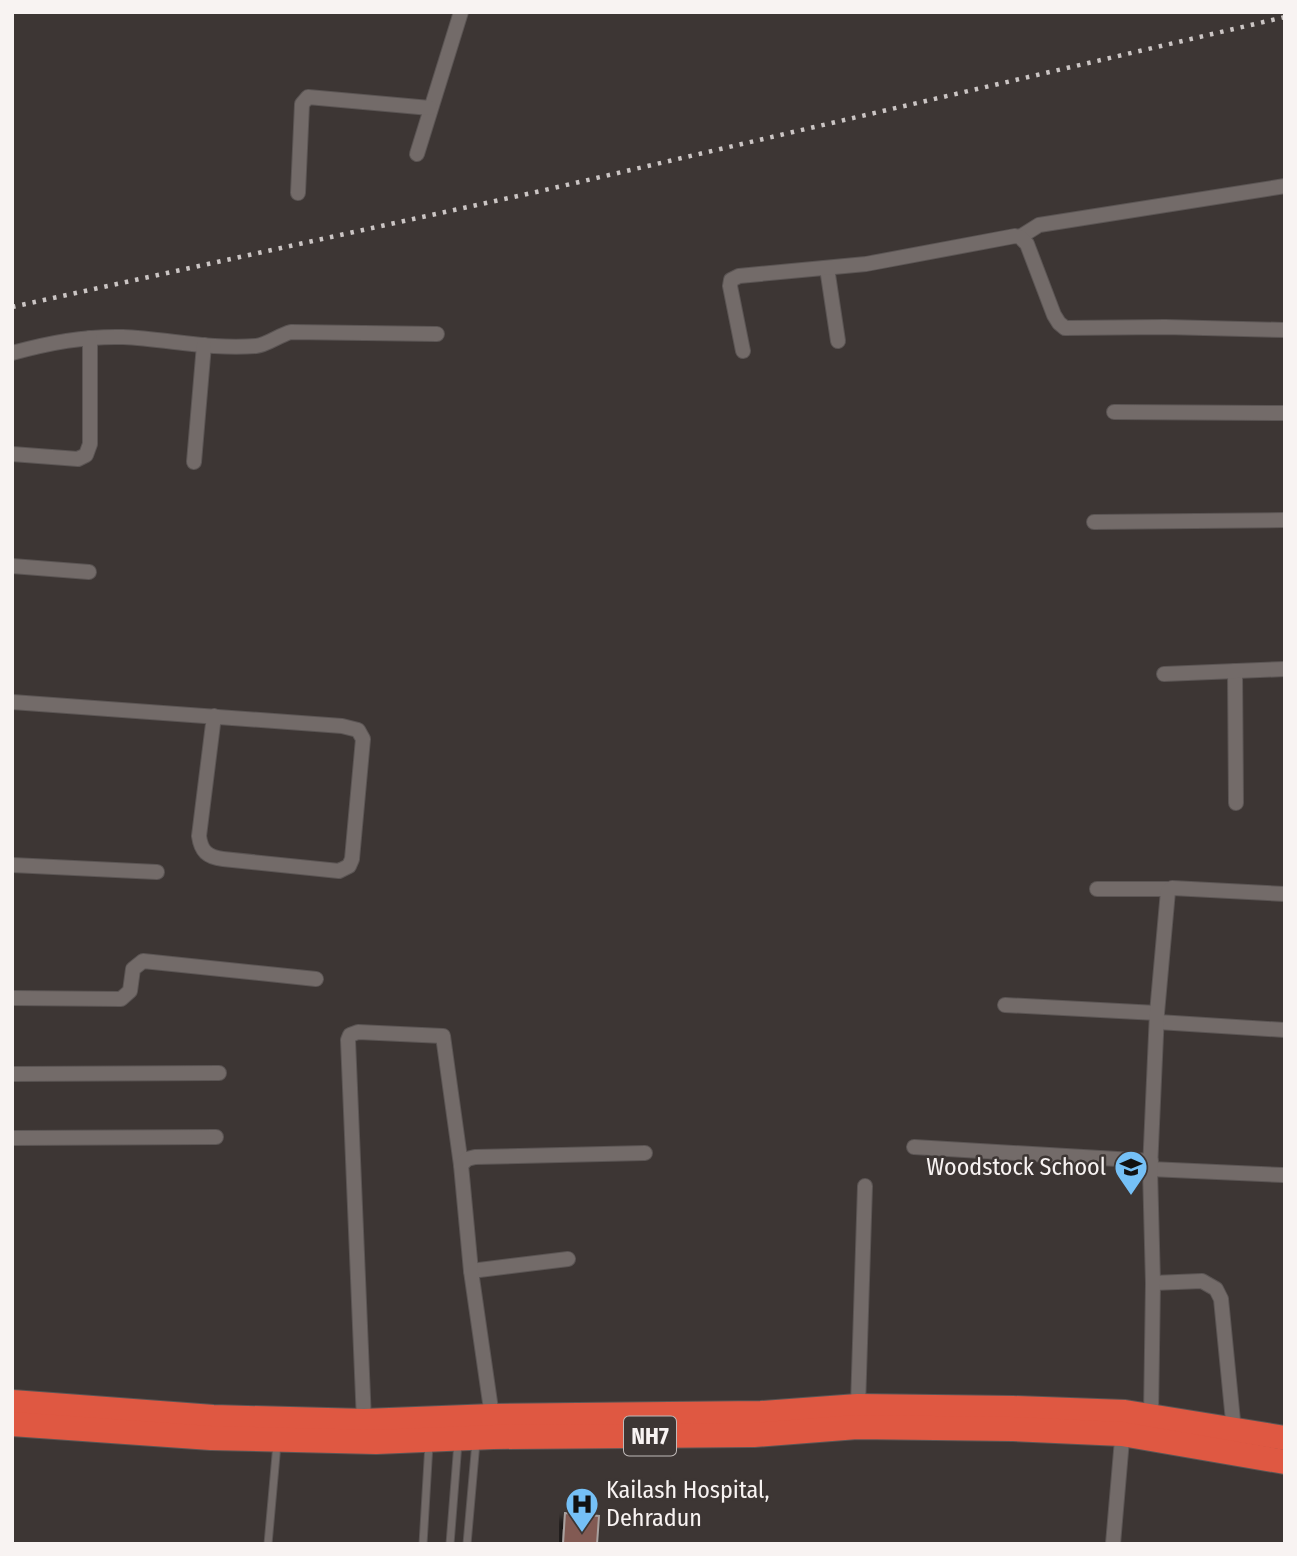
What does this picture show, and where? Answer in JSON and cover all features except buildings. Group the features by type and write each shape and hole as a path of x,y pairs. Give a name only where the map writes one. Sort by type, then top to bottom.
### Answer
{"highway":[{"name":"NH7","path":"12,1402 214,1417 364,1421 480,1432 754,1436 857,1427 1013,1429 1124,1423 1151,1416 1285,1438"},
{"name":"NH7","path":"12,1424 211,1438 376,1442 429,1440 480,1432 858,1406 1124,1423 1285,1462"}],"street":[{"path":"417,154 461,12"},
{"path":"298,193 304,100 314,97 430,108"},
{"path":"1020,237 1039,225 1285,186"},
{"path":"743,351 730,286 731,281 739,276 866,264 1015,236 1027,244 1054,315 1065,328 1285,330"},
{"path":"827,268 838,341"},
{"path":"12,353 68,339 90,338 122,337 204,345 257,346 291,332 437,334"},
{"path":"12,454 78,459 89,451 90,338"},
{"path":"194,462 204,345"},
{"path":"1114,412 1285,413"},
{"path":"1094,522 1285,520"},
{"path":"12,566 89,572"},
{"path":"1164,674 1285,669"},
{"path":"1235,671 1236,803"},
{"path":"12,702 215,716 342,726 358,730 363,739 352,859 349,866 339,871 223,859 209,856 204,851 199,836 215,716"},
{"path":"12,865 157,872"},
{"path":"1097,889 1285,894"},
{"path":"1151,1416 1151,1165 1157,1018 1168,889"},
{"path":"12,998 121,999 130,991 133,969 143,961 316,979"},
{"path":"1005,1005 1285,1030"},
{"path":"364,1421 348,1040 350,1035 358,1032 438,1034 443,1037 461,1165 471,1271 480,1432"},
{"path":"12,1074 219,1073"},
{"path":"12,1138 216,1137"},
{"path":"914,1147 1283,1175"},
{"path":"461,1165 467,1159 475,1157 645,1153"},
{"path":"858,1406 864,1186"},
{"path":"471,1271 568,1259"},
{"path":"1153,1283 1202,1281 1216,1289 1221,1299 1234,1431"},
{"path":"1113,1544 1124,1423"}],"lane":[{"path":"450,1544 480,1432"},
{"path":"467,1544 480,1432"},
{"path":"268,1544 278,1440"},
{"path":"423,1544 429,1440"}],"railway":[{"path":"12,307 545,190 1285,17"}],"place":[{"name":"Woodstock School","path":"1131,1197"},
{"name":"Kailash Hospital, Dehradun","path":"582,1534"}]}
